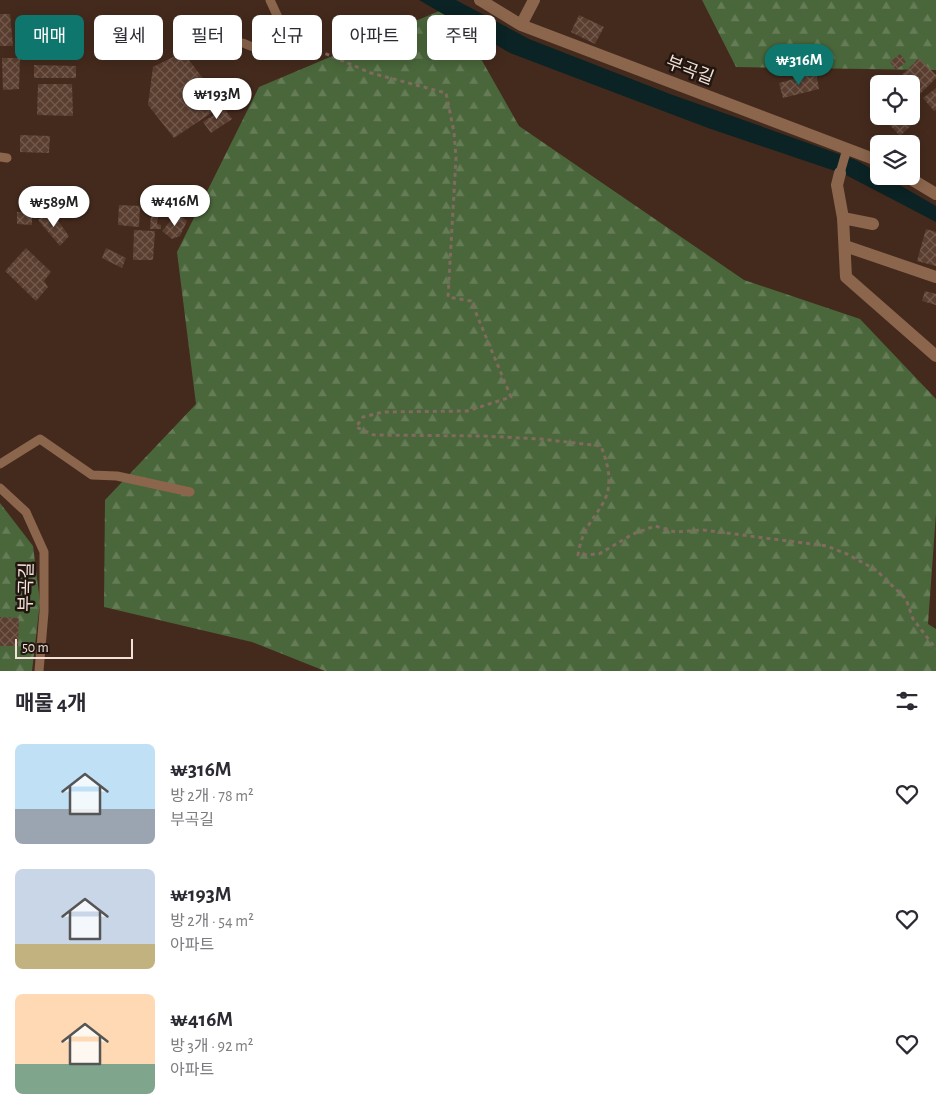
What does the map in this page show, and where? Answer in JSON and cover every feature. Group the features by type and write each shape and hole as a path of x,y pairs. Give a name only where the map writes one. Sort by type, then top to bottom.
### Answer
{"street":[{"name":"부곡길","path":"480,0 521,25 846,153 870,159"},
{"path":"521,25 534,0"},
{"path":"840,173 837,185 843,218 846,277 936,356"},
{"path":"920,184 936,194"},
{"path":"843,218 873,224"},
{"path":"845,246 936,277"}],"lane":[{"path":"270,0 277,15"},
{"path":"243,43 252,47"},
{"path":"840,173 846,153"},
{"path":"0,464 40,438 92,475 117,476 190,492"},
{"name":"부곡길","path":"0,488 26,512 44,552 44,612 39,671"}],"path":[{"path":"322,52 371,73 446,93 456,158 448,297 471,300 511,397 467,411 383,412 363,417 356,427 374,435 484,436 541,439 601,446 609,465 610,486 601,509 580,540 578,555 599,554 633,534 655,526 675,532 703,530 827,546 847,554 876,570 906,599 913,619 936,649"}],"green space":[{"path":"702,0 936,0 936,70 736,67"},
{"path":"451,6 456,15 430,15"},
{"path":"427,16 427,60 482,60 519,126 744,280 860,319 936,399 936,513 928,624 936,629 936,671 325,671 252,642 104,607 105,500 196,404 177,252 259,87 332,56 332,60 417,60 417,20"},
{"path":"0,503 33,546 40,602 32,671 0,671"}],"water":[{"path":"419,0 456,0 484,15 445,15"},
{"path":"496,21 529,39 670,94 856,160 870,168 870,185 900,185 936,206 936,222 844,174 708,128 510,53 496,45"}],"building":[{"path":"0,14 10,14 13,46 0,46"},
{"path":"579,15 604,27 595,44 571,32"},
{"path":"900,54 906,62 896,70 890,62"},
{"path":"173,57 173,60 189,60 223,105 174,138 148,105 153,67"},
{"path":"2,58 20,60 19,89 3,90"},
{"path":"919,58 936,75 936,78 920,94 920,75 902,75"},
{"path":"34,65 76,66 76,78 34,78"},
{"path":"816,73 819,89 783,98 779,83"},
{"path":"38,84 72,84 73,116 37,115"},
{"path":"936,88 936,110 934,111 923,98"},
{"path":"224,108 232,119 211,133 203,122"},
{"path":"890,125 912,125 901,135"},
{"path":"20,135 50,136 49,153 20,152"},
{"path":"119,205 140,206 139,227 118,225"},
{"path":"50,210 69,236 60,246 38,220"},
{"path":"17,212 32,212 32,225 17,224"},
{"path":"177,213 187,221 180,236 172,239 162,231"},
{"path":"151,214 158,214 157,224 161,225 161,229 150,229"},
{"path":"926,229 936,232 936,266 917,261"},
{"path":"134,230 155,231 153,260 133,260"},
{"path":"26,248 51,272 44,281 48,287 36,301 5,271"},
{"path":"106,248 126,258 122,268 102,258"},
{"path":"925,291 936,294 936,305 922,301"},
{"path":"0,617 19,618 18,646 0,646"}]}
